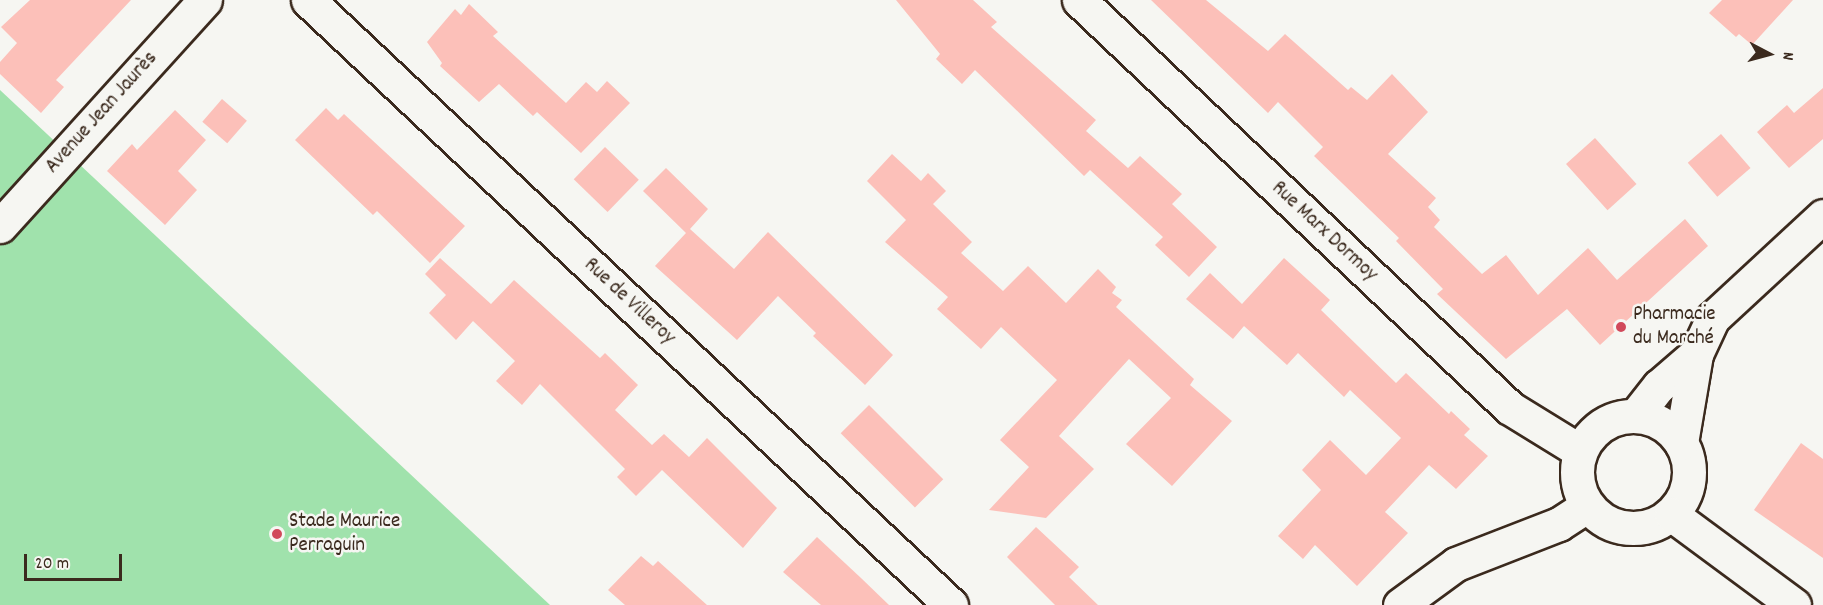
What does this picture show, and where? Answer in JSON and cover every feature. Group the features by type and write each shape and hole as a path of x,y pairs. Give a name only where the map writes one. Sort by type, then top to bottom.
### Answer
{"street":[{"name":"Avenue Jean Jaurès","path":"0,226 205,0"},
{"name":"Rue de Villeroy","path":"308,0 951,605"},
{"name":"Rue Marx Dormoy","path":"1079,0 1510,408 1580,451"},
{"path":"1681,443 1696,354 1713,318 1823,216"},
{"path":"1636,415 1659,386 1696,354"},
{"path":"1636,415 1661,424 1681,443 1688,461 1689,481 1683,499 1671,514 1655,524 1636,529 1609,523 1587,506 1578,489 1576,470 1580,451 1603,424 1636,415"},
{"path":"1400,605 1456,564 1559,524 1587,506"},
{"path":"1671,514 1794,605"}],"green space":[{"path":"0,90 550,605 0,605"}],"building":[{"path":"30,0 131,0 56,80 64,87 41,113 0,74 0,62 17,43 1,27"},
{"path":"896,0 973,0 997,22 991,27 1096,120 1086,131 1128,168 1140,156 1182,194 1172,204 1217,247 1189,277 1155,245 1163,237 1090,170 1084,176 975,70 962,84 936,59 940,54"},
{"path":"1151,0 1206,0 1268,51 1285,34 1348,90 1351,87 1367,100 1392,74 1428,112 1388,154 1436,198 1428,207 1440,220 1434,227 1482,274 1506,255 1538,295 1588,248 1617,280 1685,219 1708,246 1600,345 1567,309 1506,359 1437,294 1443,289 1396,241 1399,238 1314,156 1323,147 1278,102 1268,113"},
{"path":"1722,0 1793,0 1752,45 1739,34 1736,37 1709,13"},
{"path":"469,4 498,32 493,36 566,103 586,82 597,92 607,81 630,103 581,153 537,112 533,116 499,84 479,102 440,66 442,63 427,42 455,9 461,15"},
{"path":"1823,88 1823,139 1789,168 1757,132 1787,105 1794,113"},
{"path":"222,99 247,121 227,143 202,122"},
{"path":"326,108 338,120 344,114 465,226 430,263 377,211 373,215 295,140"},
{"path":"175,110 206,140 178,171 197,190 165,225 107,171 132,144 137,150"},
{"path":"1721,134 1751,168 1717,197 1688,163"},
{"path":"1595,138 1636,184 1608,210 1566,164"},
{"path":"605,147 639,180 608,212 574,179"},
{"path":"892,154 921,181 928,173 946,191 933,204 972,242 961,253 1003,291 1028,266 1066,303 1098,269 1116,287 1112,293 1122,300 1116,307 1194,379 1190,385 1232,421 1172,486 1126,444 1171,398 1129,359 1059,436 1094,469 1046,518 989,510 1029,467 1000,440 1057,380 1001,327 981,349 937,309 948,297 885,242 906,220 867,181"},
{"path":"666,168 708,209 690,229 734,269 768,232 893,355 865,385 813,336 816,333 778,296 737,340 655,266 686,233 643,191"},
{"path":"440,258 491,304 514,280 600,358 605,353 638,385 615,410 652,445 664,434 689,457 707,438 777,508 743,548 662,470 636,496 617,477 625,469 540,384 522,405 496,381 515,361 473,321 456,340 429,313 446,295 425,274"},
{"path":"1284,258 1330,300 1321,310 1396,383 1406,373 1449,414 1451,411 1470,429 1464,435 1488,456 1456,489 1429,465 1385,512 1408,533 1357,586 1315,545 1303,559 1278,536 1321,490 1302,470 1330,440 1366,475 1401,438 1350,390 1344,397 1298,353 1287,365 1244,326 1233,339 1186,299 1210,273 1242,304"},
{"path":"869,405 943,479 915,508 841,433"},
{"path":"1801,443 1823,459 1823,558 1754,510"},
{"path":"1036,527 1079,567 1069,577 1098,605 1055,605 1007,557"},
{"path":"817,537 889,605 821,605 783,572"},
{"path":"641,556 653,566 658,561 707,605 625,605 608,590"}],"place":[{"name":"Pharmacie du Marché","path":"1621,327"},
{"name":"Stade Maurice Perraguin","path":"277,534"}]}
